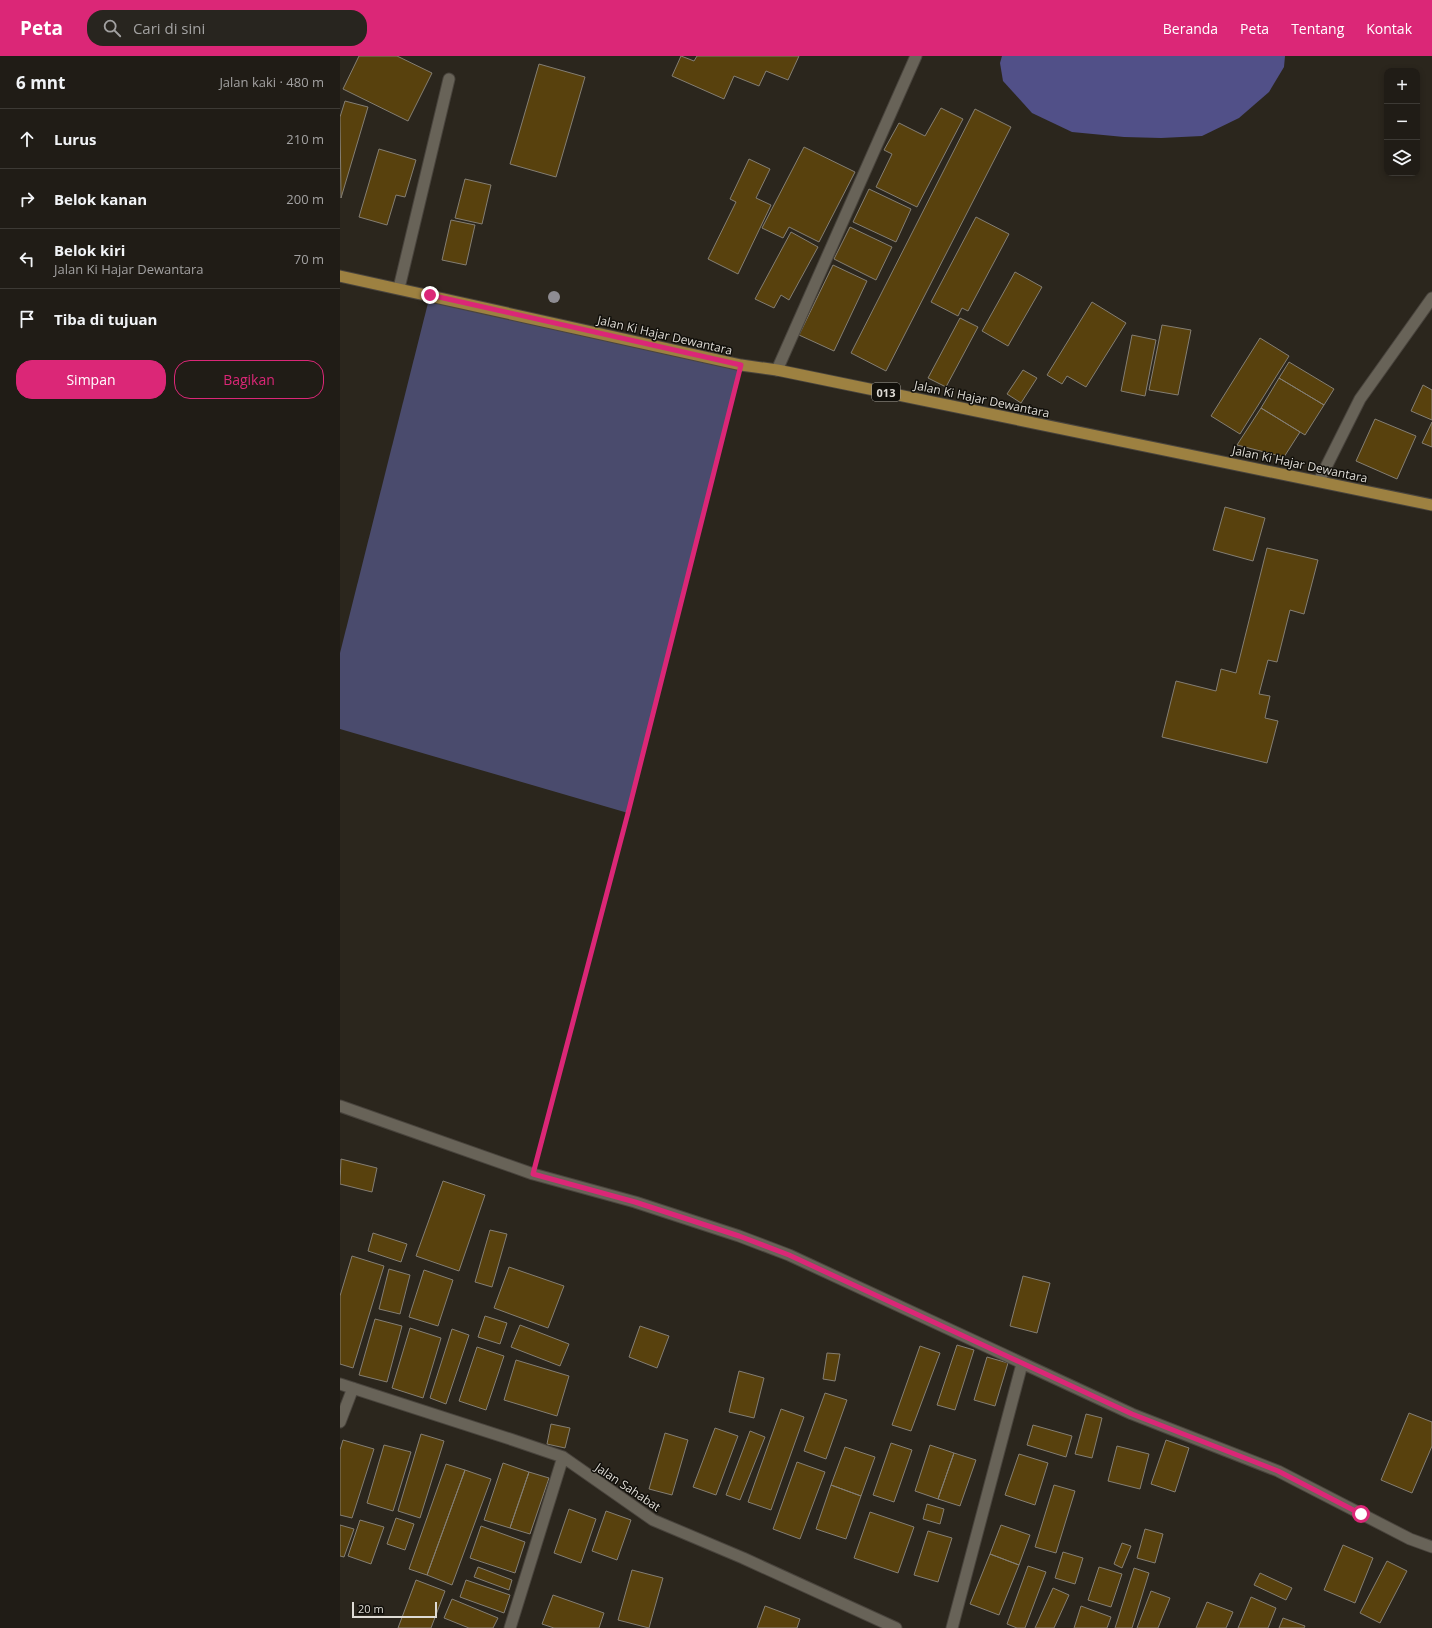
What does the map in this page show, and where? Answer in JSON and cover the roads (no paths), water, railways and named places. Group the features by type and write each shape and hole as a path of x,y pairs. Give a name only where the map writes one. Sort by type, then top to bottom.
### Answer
{"main road":[{"name":"Jalan Ki Hajar Dewantara","path":"340,276 741,365 778,370 1432,505"}],"street":[{"path":"778,370 916,56"},
{"path":"399,288 449,79"},
{"path":"1319,481 1360,399 1432,298"},
{"path":"340,1106 533,1174 635,1202 739,1236 789,1255 1132,1414 1278,1471 1410,1539 1432,1547"},
{"path":"952,1628 1022,1364"},
{"name":"Jalan Sahabat","path":"340,1384 513,1440 563,1458 653,1520 743,1558 896,1628"},
{"path":"340,1422 353,1388"},
{"path":"510,1628 563,1458"}]}
